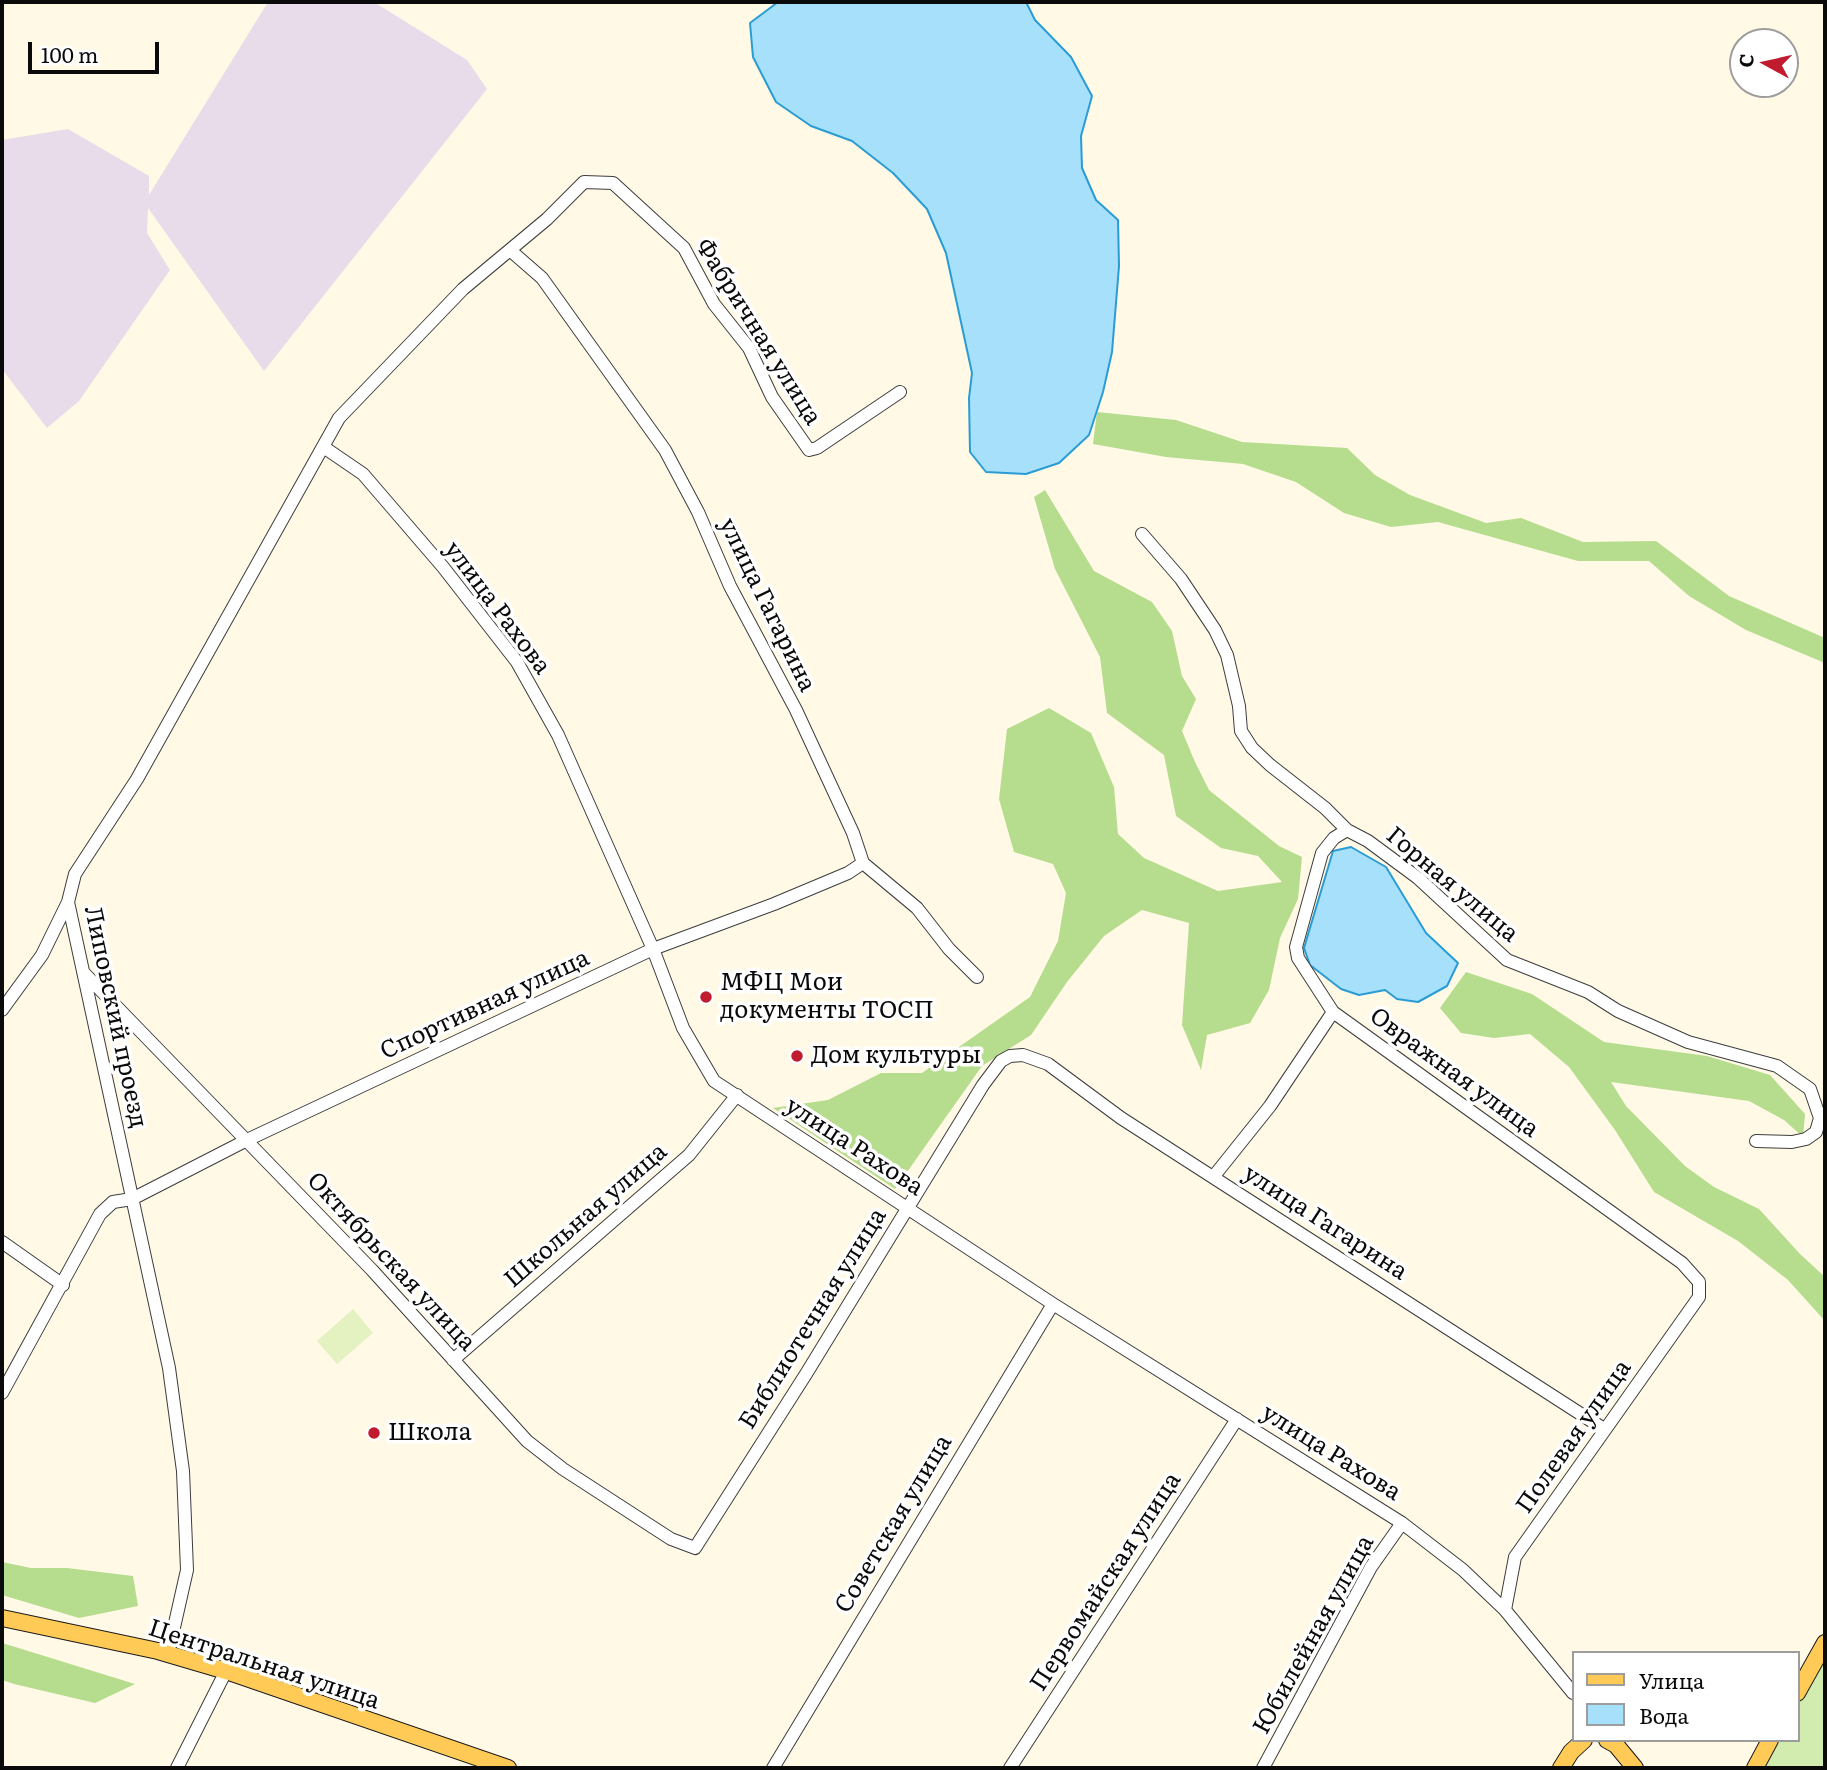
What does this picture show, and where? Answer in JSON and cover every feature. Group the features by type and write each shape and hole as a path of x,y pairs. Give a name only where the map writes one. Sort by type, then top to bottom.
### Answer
{"main road":[{"name":"Центральная улица","path":"2,1618 168,1654 226,1671 508,1768"},
{"path":"1799,1689 1825,1643"},
{"path":"1612,1742 1635,1768"},
{"path":"1755,1768 1769,1742"},
{"path":"1561,1768 1573,1746"}],"street":[{"name":"Липовский проезд","path":"168,1654 187,1570 183,1471 169,1367 68,902 75,874 137,779 325,448 339,418 463,289 511,251 583,182"},
{"name":"Фабричная улица","path":"583,182 614,183 684,248 714,304 749,348 772,397 809,450 817,449 900,392"},
{"name":"улица Гагарина","path":"511,251 542,278 665,450 698,512 730,586 801,721 848,822 863,863"},
{"name":"улица Рахова","path":"325,448 363,474 443,567 517,662 558,735 653,949 683,1028 714,1081 1053,1304 1402,1523 1463,1570 1505,1610 1572,1692"},
{"name":"Горная улица","path":"1143,534 1181,579 1215,630 1229,663 1239,706 1241,731 1252,748 1325,808 1347,830 1368,841 1418,878 1507,960 1588,992 1618,1011 1688,1042 1777,1066 1810,1090 1820,1118 1816,1132 1806,1139 1792,1142 1755,1141"},
{"path":"1333,1012 1298,958 1296,947 1322,853 1334,838 1347,830"},
{"name":"Спортивная улица","path":"2,1393 100,1214 113,1202 132,1199 247,1140 653,949 774,904 848,873 863,863"},
{"path":"863,863 917,908 949,949 977,977"},
{"path":"2,1010 41,955 68,902"},
{"name":"Октябрьская улица","path":"83,972 247,1140 527,1441 548,1459 671,1539 695,1548"},
{"name":"Овражная улица","path":"1214,1176 1270,1106 1333,1012 1682,1263 1699,1282 1699,1297"},
{"name":"улица Гагарина","path":"1023,1055 1048,1064 1121,1118 1604,1429"},
{"name":"Библиотечная улица","path":"695,1548 806,1374 907,1206 1001,1061 1023,1055"},
{"name":"Школьная улица","path":"453,1360 689,1155 737,1095"},
{"path":"2,1242 62,1285"},
{"name":"Полевая улица","path":"1505,1610 1515,1557 1699,1297"},
{"name":"Советская улица","path":"774,1768 1053,1304"},
{"name":"Первомайская улица","path":"1010,1768 1237,1419"},
{"name":"Юбилейная улица","path":"1264,1768 1371,1567 1402,1523"},
{"path":"177,1768 226,1671"}],"shaded area":[{"path":"268,2 374,2 467,60 487,89 264,371 148,208 147,233 170,270 79,401 47,428 2,369 2,140 68,129 149,176 149,195"}],"green space":[{"path":"1097,412 1176,420 1242,442 1347,448 1375,475 1410,495 1486,523 1521,518 1583,542 1656,541 1729,596 1825,638 1825,663 1746,630 1689,596 1649,561 1578,561 1438,522 1391,527 1344,513 1296,482 1243,464 1166,457 1093,444"},
{"path":"1045,490 1094,571 1152,602 1172,631 1182,676 1196,699 1182,731 1195,762 1209,790 1279,846 1302,857 1298,899 1280,938 1269,990 1250,1023 1207,1035 1201,1070 1182,1025 1189,923 1142,910 1104,936 1067,982 1031,1035 982,1066 895,1189 773,1108 828,1100 881,1073 922,1073 1030,997 1058,941 1066,893 1053,864 1014,852 999,799 1007,729 1049,708 1091,733 1114,787 1118,834 1144,858 1218,891 1282,882 1258,856 1221,848 1176,816 1164,755 1107,713 1100,657 1055,569 1034,497"},
{"path":"1466,972 1532,994 1604,1042 1707,1056 1770,1075 1805,1114 1803,1137 1784,1120 1749,1101 1611,1082 1626,1106 1685,1166 1714,1187 1759,1209 1825,1277 1825,1321 1788,1280 1738,1241 1654,1192 1615,1130 1569,1067 1530,1034 1494,1038 1461,1033 1440,1008"},
{"path":"353,1309 373,1333 337,1364 317,1341"},
{"path":"2,1562 31,1568 67,1568 133,1576 138,1606 79,1618 2,1595"},
{"path":"2,1643 135,1684 95,1703 14,1684 2,1680"},
{"path":"1825,1652 1825,1768 1760,1768 1774,1742 1799,1742 1799,1698"}],"water":[{"path":"778,2 1026,2 1035,20 1071,57 1092,96 1081,136 1082,168 1096,200 1118,220 1119,266 1112,352 1103,392 1089,435 1059,463 1026,474 986,472 970,452 969,398 972,373 946,253 927,209 893,173 852,141 811,126 776,102 753,57 750,23"},
{"path":"1351,847 1386,867 1426,933 1458,963 1447,986 1418,1002 1397,999 1385,990 1359,995 1341,989 1310,965 1304,948 1333,851"}],"place":[{"name":"МФЦ Мои документы ТОСП","path":"706,997"},
{"name":"Дом культуры","path":"797,1056"},
{"name":"Школа","path":"374,1433"}]}
